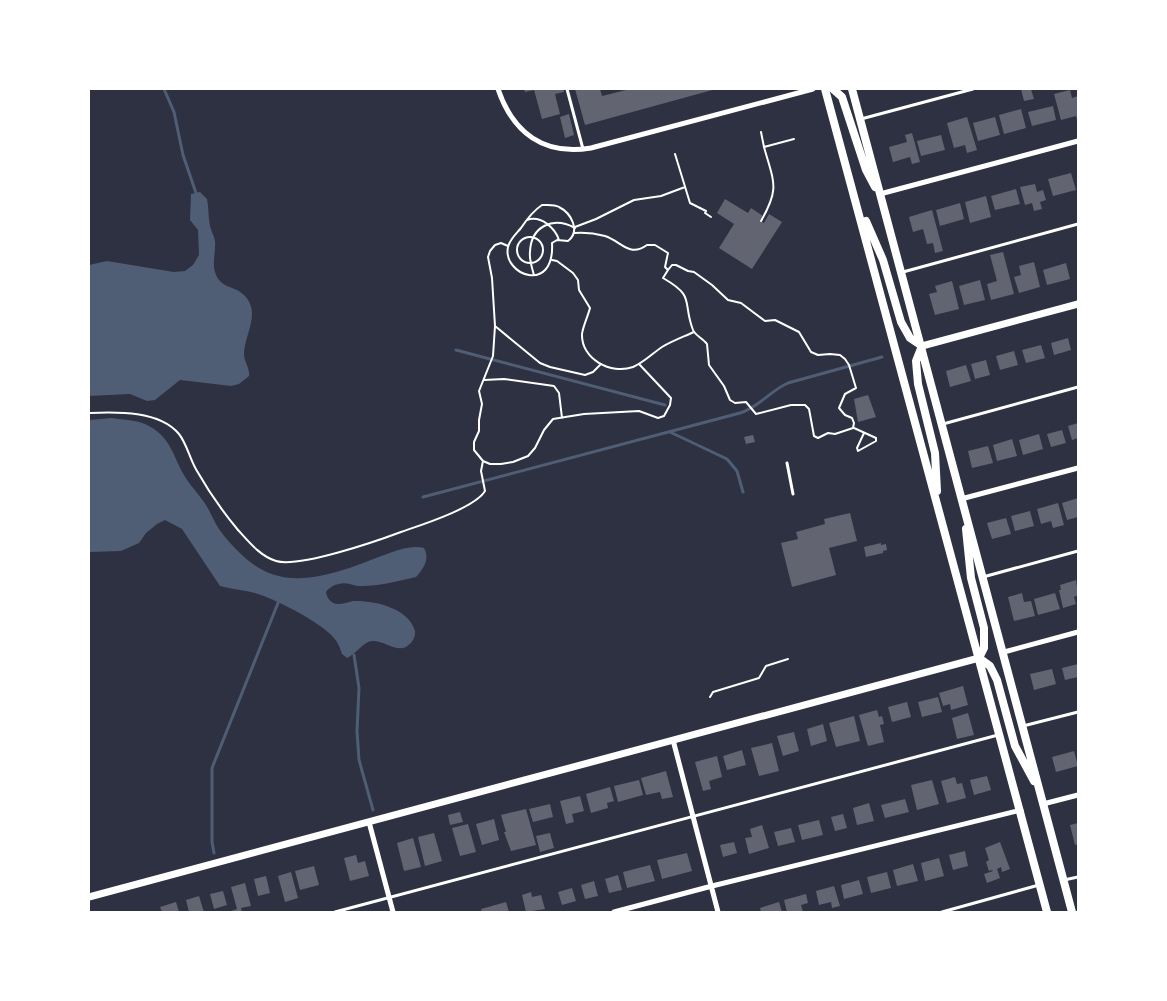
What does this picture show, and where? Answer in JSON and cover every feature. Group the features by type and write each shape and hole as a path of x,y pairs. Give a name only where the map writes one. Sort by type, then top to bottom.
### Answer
{"main road":[{"path":"825,89 1047,912"},
{"path":"833,89 842,97 866,170 880,194"},
{"path":"852,89 1072,912"},
{"path":"856,201 883,260 901,322 910,338 922,346"},
{"path":"922,346 916,361 918,384 936,453 938,506"},
{"path":"963,503 971,578 984,628 984,648 978,658"},
{"path":"978,658 990,666 997,680 1015,746 1041,795"}],"street":[{"path":"498,89 503,104 510,116 517,126 529,136 543,144 575,150 591,148 813,89"},
{"path":"880,194 1078,142"},
{"path":"922,346 1078,304"},
{"path":"963,503 1078,468"},
{"path":"1004,652 1078,632"},
{"path":"89,897 978,658"},
{"path":"673,740 718,912"},
{"path":"1043,804 1078,795"},
{"path":"614,912 1021,810"},
{"path":"368,822 393,912"}],"lane":[{"path":"567,89 583,149"},
{"path":"860,119 973,89"},
{"path":"902,272 1078,224"},
{"path":"942,424 1078,387"},
{"path":"787,463 793,494"},
{"path":"983,577 1078,551"},
{"path":"1023,726 1078,712"},
{"path":"335,912 1000,735"},
{"path":"1064,881 1078,877"},
{"path":"942,912 1040,885"}],"path":[{"path":"761,132 774,187 773,197 761,221"},
{"path":"764,148 794,139"},
{"path":"675,154 690,203 706,211 704,213 711,217"},
{"path":"534,275 530,250 537,232 548,224 556,222 566,223 575,227 596,220 634,200 661,196 685,187"},
{"path":"542,205 558,206 568,214 575,227 572,238 568,241 560,240 552,243 552,260 549,268 541,274 522,274 511,264 508,254 508,246 512,238 527,220 542,205"},
{"path":"527,220 536,219 548,224 560,240"},
{"path":"574,233 585,231 605,236 630,250 642,248 646,244 655,245 668,253 665,267 668,270"},
{"path":"529,238 534,238 540,243 543,251 539,259 532,263 527,263 520,259 517,251 521,241 529,238"},
{"path":"508,246 501,243 495,245 490,250 488,257 492,278 495,326 492,356 479,391 482,404 479,431 474,442 474,450 483,461 490,464 501,464 528,456 553,419 584,414 639,411 658,418 664,416 670,405 670,398 639,364"},
{"path":"552,260 557,261 573,273 578,280 579,290 590,308 582,334 587,352 600,365 620,369 632,367 669,343 694,332"},
{"path":"853,428 852,418 845,415 839,408 845,394 856,388 849,364 845,359 840,355 818,355 811,352 799,332 775,320 765,321 741,303 728,300 694,272 672,265 663,278 678,287 686,296 694,332 707,344 708,365 724,386 730,400 735,403 746,402 756,414 792,405 805,405 809,408 814,436 818,438 828,433 835,434 853,428 876,438 876,441 858,451 857,448 864,433"},
{"path":"495,326 540,363 550,367 586,375 594,372 600,365"},
{"path":"484,380 504,379 554,386 559,393 562,418"},
{"path":"89,413 108,412 142,416 162,421 179,434 196,470 226,515 252,546 264,555 277,561 294,562 383,539 462,508 481,497 485,491 485,483 481,471 483,461"},
{"path":"710,696 713,692 759,678 766,666 788,659"}],"water":[{"path":"200,192 207,199 210,226 215,241 214,264 217,277 224,284 244,295 252,309 251,324 244,354 249,376 239,384 231,386 180,380 155,400 147,401 130,394 89,396 89,265 107,261 174,272 185,271 193,265 199,255 198,230 190,220 191,194"},
{"path":"112,418 145,424 162,436 171,448 186,478 206,505 223,534 248,560 274,575 290,578 307,578 340,571 400,550 415,547 424,548 426,560 416,577 372,586 342,583 333,586 326,592 330,600 336,604 353,601 371,602 398,611 406,616 415,631 415,636 411,642 406,647 398,648 372,641 347,658 342,654 335,639 327,631 296,611 251,592 220,586 182,529 165,520 146,533 139,543 121,551 89,552 89,420"}],"building":[{"path":"524,89 563,89 564,92 555,94 560,114 542,119 534,90 525,92"},
{"path":"575,89 600,89 602,96 630,89 716,89 585,125"},
{"path":"1021,89 1031,89 1034,99 1024,101"},
{"path":"1070,90 1072,98 1078,96 1078,124 1076,116 1061,120 1054,94"},
{"path":"1053,106 1056,120 1032,126 1028,112"},
{"path":"1021,109 1026,128 1004,134 999,115"},
{"path":"569,114 574,135 565,138 560,117"},
{"path":"967,117 977,150 967,153 965,145 954,148 947,123"},
{"path":"995,117 1000,135 978,141 973,123"},
{"path":"912,133 920,162 912,164 910,157 893,162 889,147 907,142 905,135"},
{"path":"941,135 945,150 921,156 917,141"},
{"path":"1071,173 1076,190 1053,196 1048,179"},
{"path":"1035,184 1037,192 1043,190 1046,200 1040,202 1042,209 1034,211 1032,203 1025,205 1020,187"},
{"path":"1016,189 1020,204 995,210 991,196"},
{"path":"986,196 991,217 970,223 965,202"},
{"path":"725,199 748,213 751,208 763,216 760,220 764,223 769,214 782,222 752,269 719,248 734,224 717,213"},
{"path":"960,203 964,219 940,226 936,210"},
{"path":"932,210 943,251 935,253 933,243 927,244 923,229 913,232 909,217"},
{"path":"1003,252 1014,294 991,300 987,284 997,281 990,255"},
{"path":"1034,262 1040,287 1019,293 1014,277 1021,275 1019,266"},
{"path":"1066,263 1070,279 1047,285 1043,270"},
{"path":"980,280 985,300 964,305 959,286"},
{"path":"952,281 959,309 935,315 929,294 937,292 935,286"},
{"path":"1068,338 1071,350 1054,355 1051,343"},
{"path":"1041,345 1045,358 1026,363 1022,350"},
{"path":"1014,351 1018,365 1000,370 996,356"},
{"path":"986,360 990,375 975,379 971,364"},
{"path":"966,365 971,381 950,387 946,371"},
{"path":"868,395 876,417 858,422 854,399"},
{"path":"1078,423 1078,438 1072,440 1068,426"},
{"path":"1062,430 1066,443 1051,447 1047,434"},
{"path":"1039,434 1043,449 1023,455 1019,440"},
{"path":"753,435 755,442 746,444 744,437"},
{"path":"1012,439 1017,456 997,461 993,445"},
{"path":"988,446 993,463 972,468 968,451"},
{"path":"1078,498 1078,517 1067,520 1062,503"},
{"path":"1058,503 1064,525 1053,528 1051,521 1041,524 1037,509"},
{"path":"1030,511 1034,526 1015,531 1011,516"},
{"path":"850,513 857,541 829,548 836,575 792,587 781,543 798,539 796,532 825,524 824,519"},
{"path":"1006,518 1011,534 992,539 987,523"},
{"path":"881,543 881,545 886,544 887,550 883,551 883,553 866,557 864,547"},
{"path":"1076,580 1078,595 1074,597 1076,604 1063,608 1059,590 1061,590 1060,585"},
{"path":"1022,593 1024,602 1031,601 1035,616 1014,621 1008,597"},
{"path":"1055,593 1060,609 1038,615 1034,599"},
{"path":"1078,664 1078,677 1065,680 1062,668"},
{"path":"1052,669 1056,684 1034,690 1030,674"},
{"path":"963,686 968,705 951,710 950,704 943,706 939,693"},
{"path":"938,697 942,712 922,717 918,702"},
{"path":"907,702 911,717 892,722 888,707"},
{"path":"877,710 879,717 882,716 884,724 880,725 884,742 868,746 859,715"},
{"path":"968,713 974,735 957,739 952,718"},
{"path":"854,716 860,741 836,747 829,723"},
{"path":"823,724 827,741 811,746 807,729"},
{"path":"794,732 799,751 783,756 777,736"},
{"path":"772,743 779,771 759,776 751,748"},
{"path":"742,750 746,765 727,770 723,756"},
{"path":"1074,751 1078,766 1056,772 1052,757"},
{"path":"717,756 722,777 709,781 711,789 703,791 695,762"},
{"path":"666,771 673,797 662,799 660,792 646,795 641,778"},
{"path":"987,776 991,790 974,795 970,780"},
{"path":"955,777 957,784 962,783 966,798 947,803 941,781"},
{"path":"639,780 643,795 618,802 614,786"},
{"path":"932,780 939,804 917,810 911,785"},
{"path":"610,787 614,801 607,803 608,808 591,813 586,794"},
{"path":"580,796 584,811 572,814 574,822 566,824 560,801"},
{"path":"905,799 909,812 885,818 881,805"},
{"path":"869,803 874,821 857,825 853,808"},
{"path":"550,804 553,817 533,822 529,809"},
{"path":"526,809 536,845 511,851 504,832 506,832 501,815"},
{"path":"460,812 463,822 450,825 448,815"},
{"path":"843,814 847,828 835,831 831,817"},
{"path":"494,819 499,840 482,845 476,824"},
{"path":"819,820 823,835 802,840 798,825"},
{"path":"1078,823 1078,844 1075,845 1070,825"},
{"path":"468,824 476,852 460,856 452,828"},
{"path":"762,825 769,848 749,854 745,838 752,837 750,829"},
{"path":"791,828 795,842 778,846 774,832"},
{"path":"434,833 442,861 425,866 418,837"},
{"path":"550,833 554,848 540,852 536,836"},
{"path":"413,838 421,867 404,871 397,843"},
{"path":"734,842 737,853 723,857 720,845"},
{"path":"1000,842 1010,869 1002,872 1001,867 997,869 1000,878 987,883 984,874 993,871 989,871 986,862 989,860 985,848"},
{"path":"965,851 968,866 953,870 949,855"},
{"path":"687,853 692,871 662,879 657,860"},
{"path":"356,855 358,863 365,861 369,876 350,881 344,858"},
{"path":"939,858 944,876 925,881 921,863"},
{"path":"913,864 918,881 897,886 893,870"},
{"path":"650,865 655,881 627,888 623,872"},
{"path":"314,866 319,885 300,890 295,871"},
{"path":"291,872 298,898 285,902 278,876"},
{"path":"887,872 891,888 871,893 867,877"},
{"path":"618,875 622,890 609,893 605,879"},
{"path":"266,876 270,893 258,896 254,879"},
{"path":"859,880 863,894 844,899 841,885"},
{"path":"594,881 598,896 585,899 581,885"},
{"path":"245,883 251,906 241,908 242,912 228,912 237,909 231,887"},
{"path":"834,886 840,906 832,908 831,902 819,905 816,891"},
{"path":"572,888 576,901 562,905 558,892"},
{"path":"223,891 227,905 214,909 210,894"},
{"path":"531,892 532,897 541,895 545,909 526,912 522,895"},
{"path":"806,894 808,903 801,905 803,912 787,912 784,900"},
{"path":"199,896 204,912 189,912 186,900"},
{"path":"176,902 179,912 162,912 160,907"},
{"path":"506,902 509,912 482,912 481,909"},
{"path":"779,902 782,912 761,912 760,908"}],"waterway":[{"path":"164,89 174,112 183,155 196,193"},
{"path":"456,350 665,405"},
{"path":"423,497 740,413 753,407 788,383 882,357"},
{"path":"670,432 727,459 737,471 743,492"},
{"path":"214,853 212,842 212,768 278,603"},
{"path":"354,655 359,688 357,731 359,760 373,810"}]}
